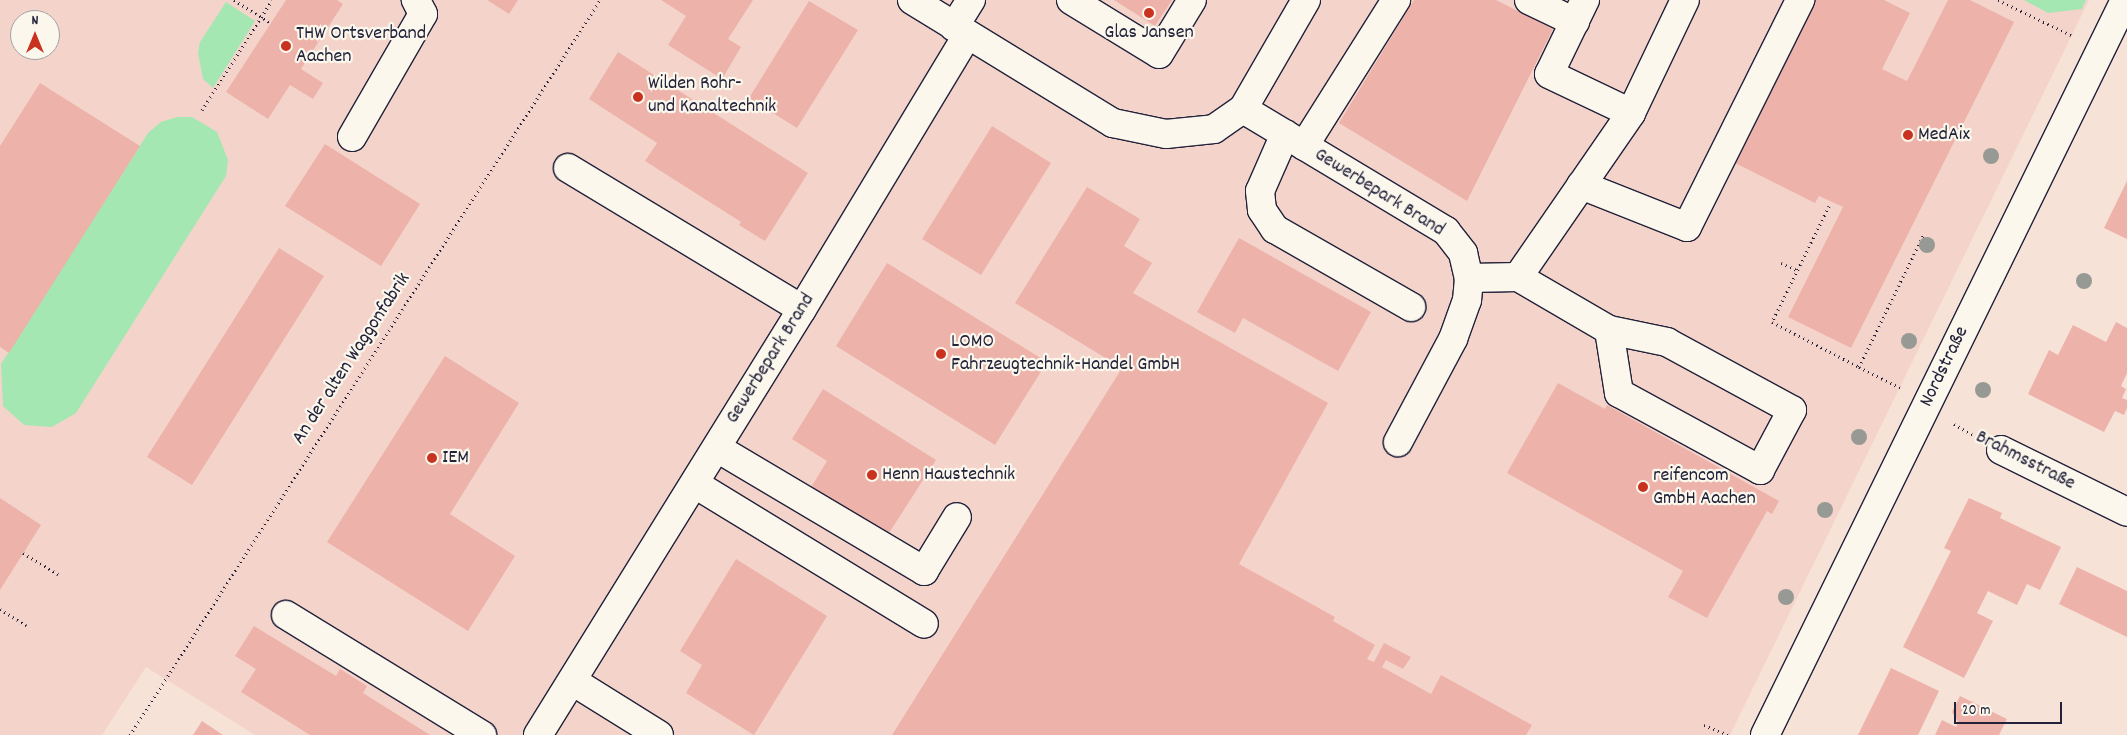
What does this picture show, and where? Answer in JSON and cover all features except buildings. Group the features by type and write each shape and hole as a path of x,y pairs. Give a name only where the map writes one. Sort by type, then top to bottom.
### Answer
{"street":[{"path":"352,137 424,14 416,0"},
{"path":"912,0 960,32 1113,123 1166,134 1214,129 1243,109 1306,0"},
{"name":"Gewerbepark Brand","path":"538,735 574,682 802,309 960,32 972,0"},
{"path":"1071,0 1159,54 1192,0"},
{"path":"1396,0 1260,191 1262,210 1275,230 1411,307"},
{"path":"1529,0 1580,11 1549,74 1631,113"},
{"path":"1518,277 1631,113 1685,0"},
{"path":"1581,185 1687,227 1800,0"},
{"name":"Nordstraße","path":"1765,735 2125,0"},
{"name":"Gewerbepark Brand","path":"1243,109 1446,231 1463,253 1469,278 1467,300 1453,339 1398,442"},
{"path":"568,168 802,309"},
{"path":"1469,278 1518,277 1610,330 1667,342 1792,410 1760,470 1619,393 1610,330"},
{"path":"717,448 924,571 957,517"},
{"name":"Brahmsstraße","path":"2002,450 2127,512"},
{"path":"695,484 924,624"},
{"path":"286,614 482,735"},
{"path":"574,682 659,735"}],"path":[{"path":"234,0 271,23"},
{"path":"202,110 272,0"},
{"name":"An der alten Waggonfabrik","path":"130,735 600,0"},
{"path":"1998,0 2100,50"},
{"path":"1829,206 1772,322 1893,384"},
{"path":"1859,367 1924,234"},
{"path":"1781,264 1797,270"},
{"name":"Brahmsstraße","path":"1924,408 2002,450"},
{"path":"23,553 58,574"},
{"path":"0,609 26,625"},
{"path":"1704,725 1729,735"}],"shaded area":[{"path":"0,0 2089,0 1730,735 255,735 146,667 102,735 0,735"}],"green space":[{"path":"2024,0 2086,0 2082,9 2048,13"},
{"path":"226,2 255,21 213,88 203,79 198,53 200,42"},
{"path":"177,117 192,117 217,132 228,160 226,176 76,413 52,427 24,425 3,406 1,364 148,133 161,122"}],"place":[{"name":"Glas Jansen","path":"1149,13"},
{"name":"THW Ortsverband Aachen","path":"286,46"},
{"name":"Wilden Rohr- und Kanaltechnik","path":"638,97"},
{"name":"MedAix","path":"1908,135"},
{"name":"LOMO Fahrzeugtechnik-Handel GmbH","path":"941,354"},
{"name":"IEM","path":"432,458"},
{"name":"Henn Haustechnik","path":"872,475"},
{"name":"reifencom GmbH Aachen","path":"1643,487"}]}
